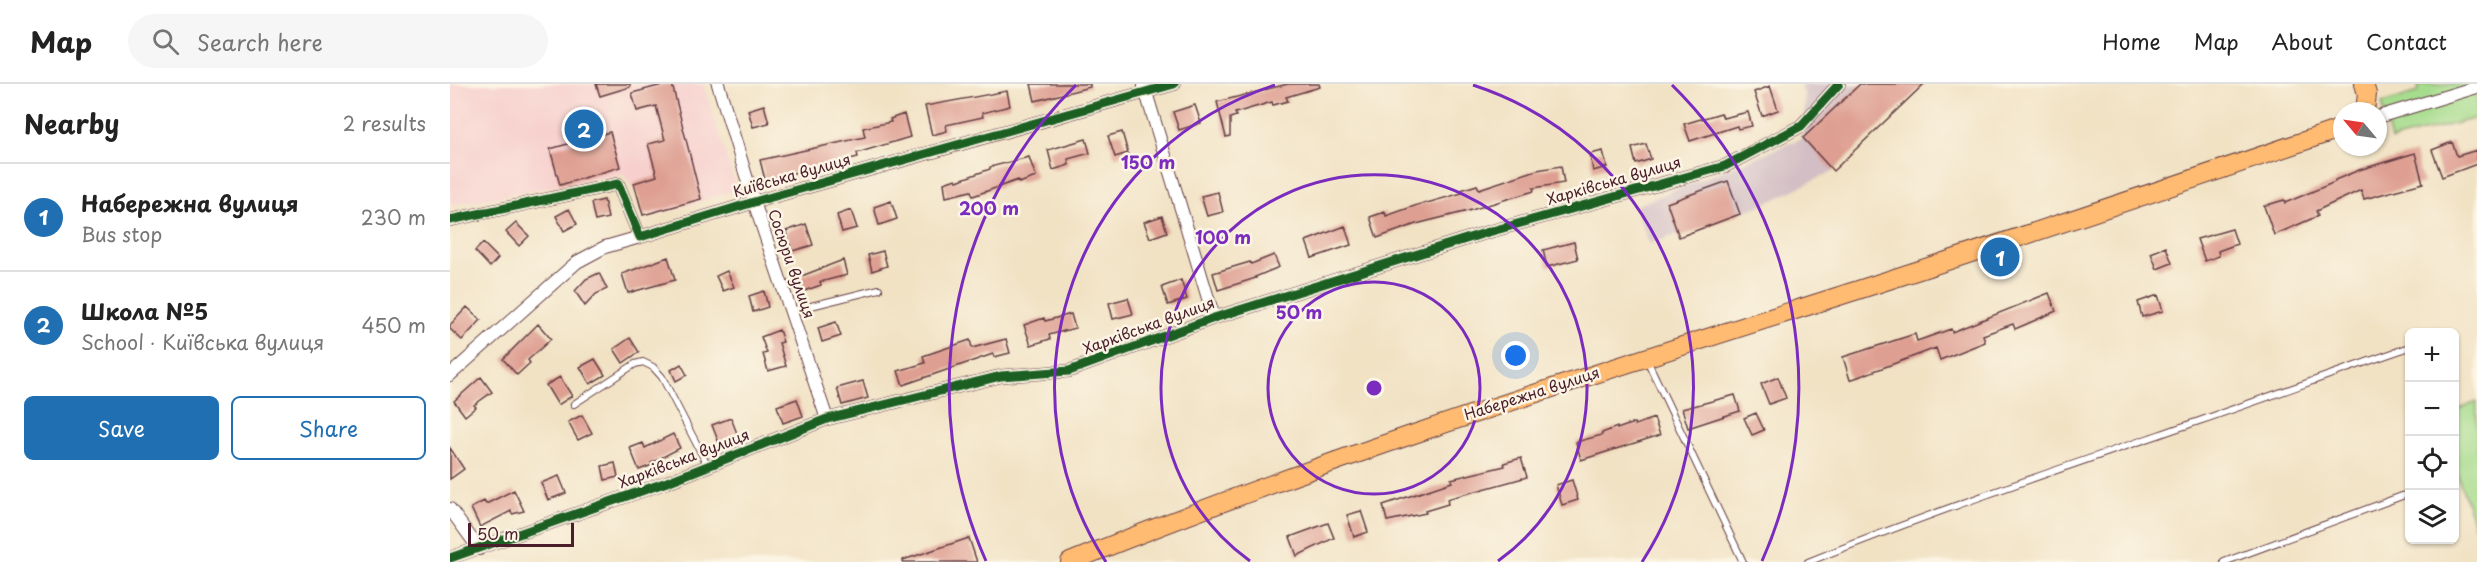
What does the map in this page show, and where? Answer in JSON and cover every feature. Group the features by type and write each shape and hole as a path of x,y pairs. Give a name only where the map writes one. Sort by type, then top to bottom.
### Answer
{"main road":[{"path":"2364,84 2367,102"},
{"name":"Набережна вулиця","path":"1070,562 1241,495 1387,442 1645,356 2120,205 2333,131"}],"street":[{"name":"Сосюри вулиця","path":"718,84 754,202 827,419"},
{"name":"Київська вулиця","path":"450,375 577,262 605,247 1144,88 1174,84"},
{"name":"Харківська вулиця","path":"450,558 708,466 827,419 1001,376 1069,371 1214,318 1506,227 1725,165 1801,126 1839,84"},
{"path":"2387,114 2477,87"},
{"path":"1144,88 1214,318"},
{"path":"450,220 618,184 640,237"},
{"path":"450,509 479,549"}],"lane":[{"path":"791,311 879,289"},
{"path":"1808,562 2018,482 2262,400 2405,348"},
{"path":"1645,356 1743,562"},
{"path":"574,404 635,364 643,362 662,377 708,466"},
{"path":"2224,562 2405,494"}],"shaded area":[{"path":"450,84 703,84 737,190 651,216 624,174 450,205"},
{"path":"1801,84 1924,84 1833,171 1765,204 1649,244 1635,206 1803,138 1805,96"}],"green space":[{"path":"2418,84 2477,84 2477,118 2391,140 2385,102 2419,92"},
{"path":"2477,402 2477,532 2459,480 2459,409"}],"building":[{"path":"596,84 630,84 630,87 600,96"},
{"path":"672,84 701,199 643,215 634,183 657,176 648,144 665,140 656,106 637,111 632,93"},
{"path":"1031,84 1090,84 1090,87 1035,101"},
{"path":"1288,84 1319,84 1320,87 1286,97 1288,101 1273,105 1272,102 1235,113 1236,116 1230,118 1230,136 1226,137 1217,102"},
{"path":"1860,84 1924,84 1833,171 1803,138"},
{"path":"1770,86 1778,110 1762,116 1754,92"},
{"path":"1007,91 1010,106 982,113 983,117 946,125 947,131 932,135 925,106"},
{"path":"764,105 769,123 753,127 748,110"},
{"path":"1195,105 1201,123 1179,130 1173,112"},
{"path":"1748,112 1752,126 1738,129 1737,126 1690,141 1684,124 1721,113 1723,118"},
{"path":"904,114 910,137 857,153 858,157 765,180 760,160 865,137 863,128 891,122 890,119"},
{"path":"610,132 620,167 560,185 550,149"},
{"path":"1122,132 1128,153 1115,157 1108,136"},
{"path":"1086,139 1090,153 1068,159 1069,165 1053,170 1048,150"},
{"path":"2452,142 2457,156 2477,150 2477,164 2442,177 2432,150"},
{"path":"1646,144 1651,159 1636,164 1632,148"},
{"path":"1603,151 1607,167 1593,171 1590,154"},
{"path":"2415,153 2423,183 2364,199 2361,190 2316,211 2318,216 2274,235 2264,206 2284,200 2285,203 2359,170"},
{"path":"1029,157 1036,177 1019,183 1018,180 973,196 971,191 946,197 944,183 956,179 957,181 990,169 990,167"},
{"path":"1561,166 1564,183 1533,188 1534,191 1416,224 1377,238 1370,217 1385,212 1386,216 1426,202 1462,193 1461,190 1477,185 1479,189 1537,170"},
{"path":"1728,181 1740,214 1679,237 1667,203"},
{"path":"1218,192 1223,212 1207,216 1201,196"},
{"path":"604,200 608,218 595,221 591,203"},
{"path":"891,201 897,219 879,225 874,207"},
{"path":"569,209 577,224 564,231 556,216"},
{"path":"851,210 857,228 842,232 837,215"},
{"path":"1162,216 1167,232 1150,238 1144,222"},
{"path":"516,223 529,236 519,246 506,232"},
{"path":"806,224 813,245 792,251 786,231"},
{"path":"1345,226 1351,245 1312,258 1306,241"},
{"path":"2232,229 2237,244 2218,251 2219,256 2205,261 2197,239"},
{"path":"1574,242 1578,259 1547,267 1543,250"},
{"path":"483,243 498,258 490,267 475,251"},
{"path":"2166,247 2172,263 2157,269 2151,253"},
{"path":"883,251 887,266 872,271 868,255"},
{"path":"1274,255 1279,267 1256,278 1218,290 1213,273 1250,262 1251,264"},
{"path":"668,257 675,280 628,293 622,274"},
{"path":"843,260 847,275 820,282 821,285 804,291 799,277"},
{"path":"727,271 734,287 723,291 716,276"},
{"path":"599,273 607,289 596,294 585,306 575,291 586,279"},
{"path":"1181,280 1187,299 1168,305 1162,287"},
{"path":"764,291 768,307 753,312 749,296"},
{"path":"2049,293 2056,311 2029,323 2015,329 2013,324 1983,335 1985,342 1940,360 1936,348 1850,380 1843,357 1915,334 1917,341 1951,329 1952,332"},
{"path":"2158,295 2163,311 2142,317 2138,302"},
{"path":"1128,298 1133,314 1113,319 1109,303"},
{"path":"467,307 481,320 462,340 450,329 450,325"},
{"path":"1071,314 1075,328 1049,335 1050,339 1031,345 1024,325 1044,318 1045,321"},
{"path":"836,322 841,336 822,342 818,328"},
{"path":"538,324 551,339 528,360 530,363 517,375 503,359"},
{"path":"779,330 783,342 779,343 786,366 768,371 763,354 767,353 761,337"},
{"path":"630,338 639,352 623,363 614,349"},
{"path":"1006,339 1010,353 994,357 993,354 903,385 898,371 925,363 923,356 970,340 972,348"},
{"path":"595,359 605,375 590,384 580,367"},
{"path":"681,364 687,375 676,381 671,370"},
{"path":"481,377 492,392 474,405 476,407 465,416 454,401"},
{"path":"560,377 572,396 558,405 546,385"},
{"path":"1778,377 1786,398 1769,404 1761,384"},
{"path":"863,381 868,398 842,405 837,388"},
{"path":"1735,395 1740,411 1688,428 1682,409"},
{"path":"797,399 803,416 783,423 777,406"},
{"path":"1756,413 1764,430 1752,435 1744,418"},
{"path":"582,415 592,433 578,440 568,422"},
{"path":"731,418 738,436 719,443 712,425"},
{"path":"1654,418 1660,435 1581,460 1576,442 1602,435 1617,427 1617,429 1634,423 1635,425"},
{"path":"673,434 680,448 639,470 630,448 643,443 645,448"},
{"path":"450,448 464,469 450,479"},
{"path":"1521,458 1527,477 1447,499 1448,504 1425,511 1426,513 1387,521 1383,505 1452,482 1451,479 1505,466 1504,463"},
{"path":"615,463 618,477 605,480 602,466"},
{"path":"559,476 566,493 548,500 541,483"},
{"path":"1572,480 1578,500 1562,505 1556,485"},
{"path":"514,490 524,511 512,514 511,511 480,527 471,508 484,501 486,504"},
{"path":"1361,511 1368,532 1354,537 1347,515"},
{"path":"1328,523 1334,538 1297,556 1290,537"},
{"path":"969,538 977,562 903,562 903,560"}],"cycle path":[{"path":"450,220 618,184 640,237 754,202 1174,84"},
{"path":"450,558 667,482 827,419 1001,376 1069,371 1214,318 1485,233 1725,166 1801,126 1839,84"}],"place":[{"name":"Школа №5","path":"584,129"},
{"name":"Набережна вулиця","path":"2000,257"}]}
